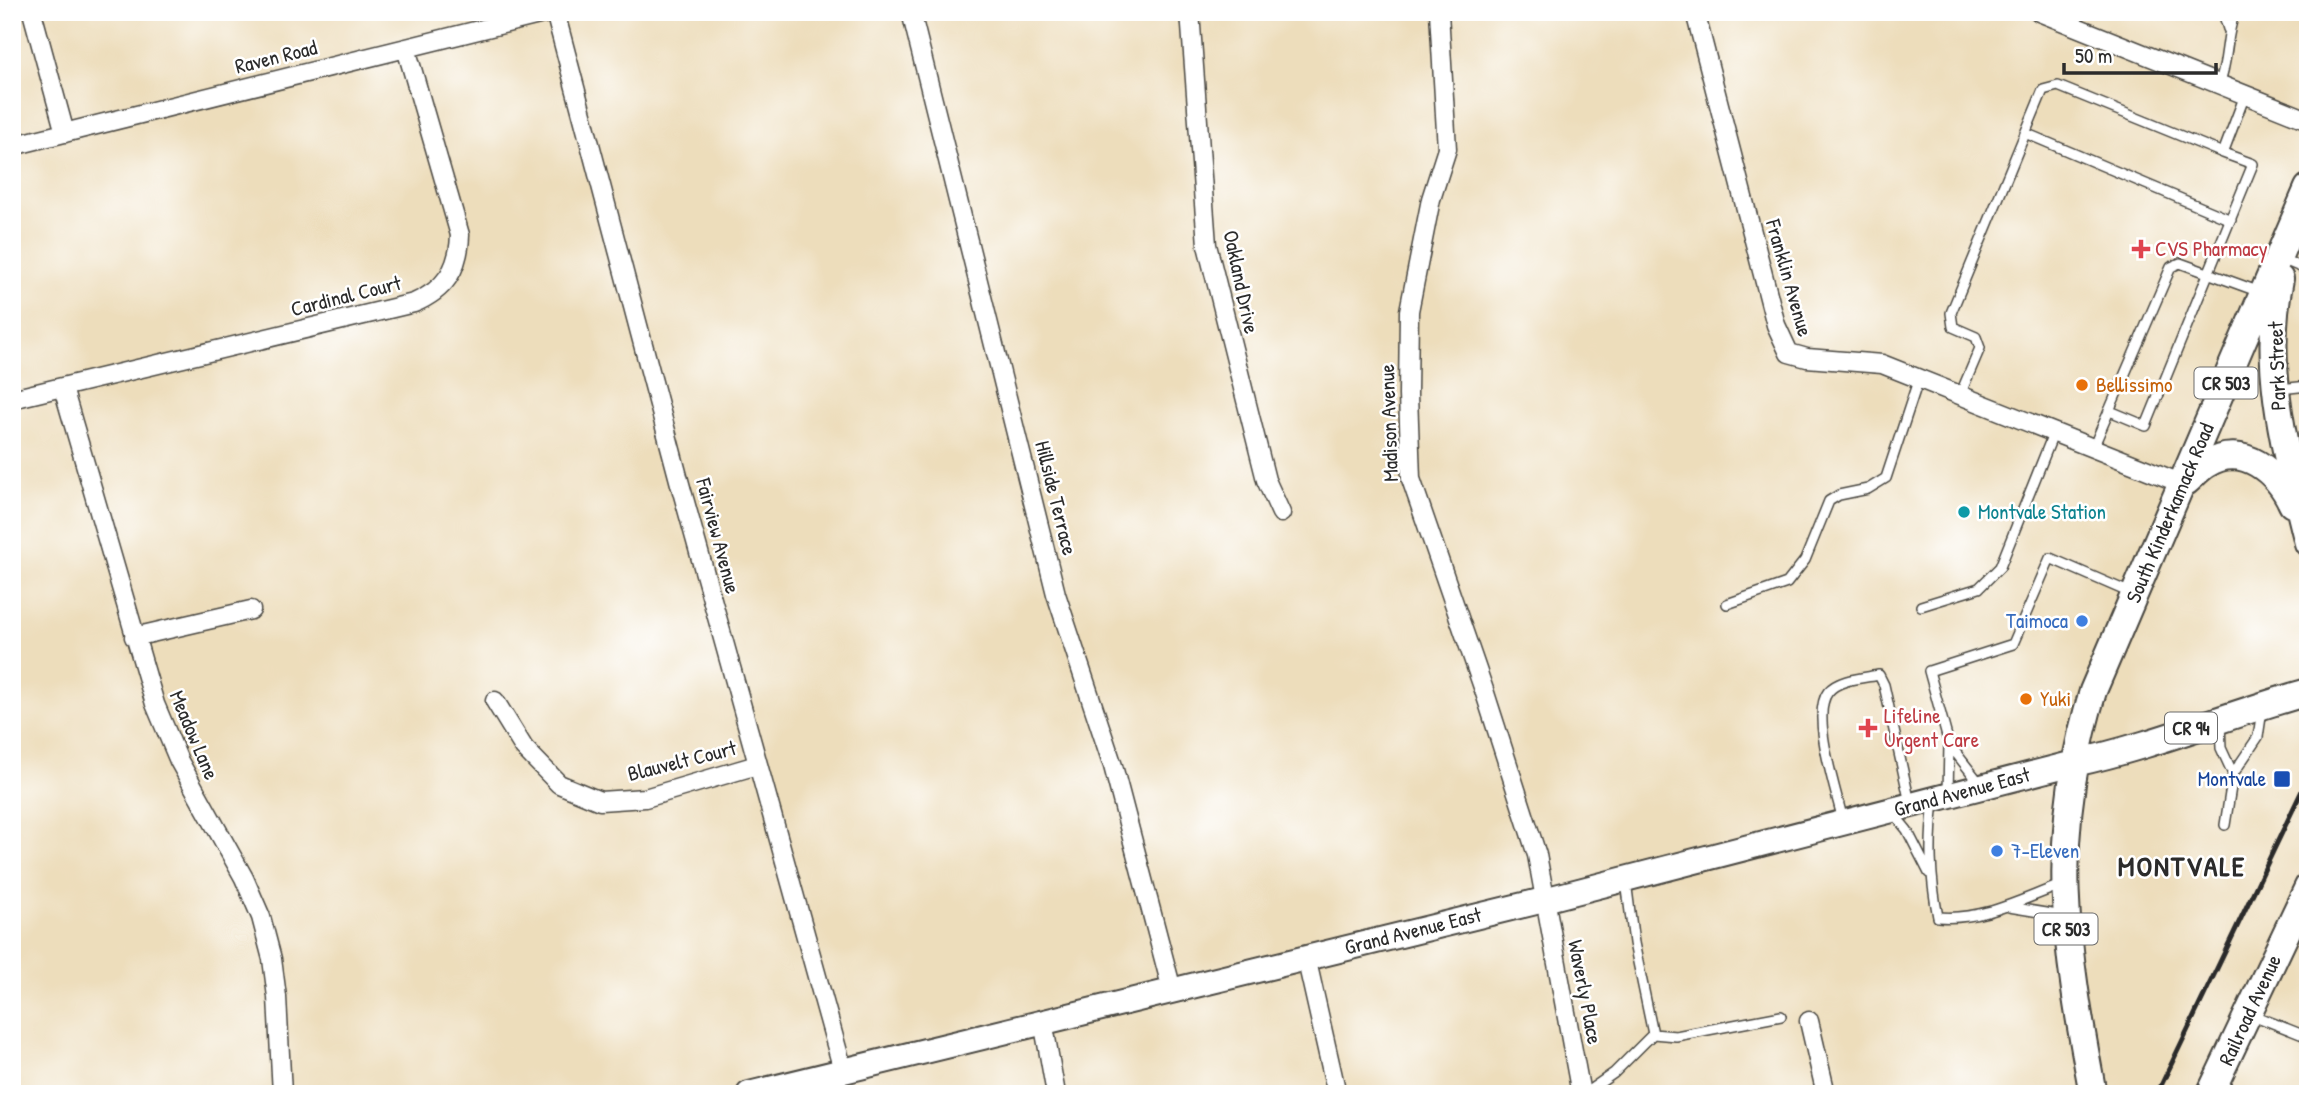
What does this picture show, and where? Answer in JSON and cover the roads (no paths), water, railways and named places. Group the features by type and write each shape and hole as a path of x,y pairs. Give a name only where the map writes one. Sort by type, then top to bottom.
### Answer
{"main road":[{"name":"South Kinderkamack Road","path":"2074,763 2093,691 2308,188"},
{"name":"Park Street","path":"2291,229 2296,265 2274,323 2275,389 2297,450 2306,537"},
{"path":"2183,484 2209,462 2237,457 2265,465 2285,487 2306,537"},
{"name":"CR 94","path":"2074,763 2118,753 2220,718 2308,692"},
{"name":"Grand Avenue East","path":"764,1092 843,1070 1544,900 2074,763"},
{"name":"CR 503","path":"2074,763 2067,801 2065,917 2077,1012 2093,1094"},
{"name":"Railroad Avenue","path":"2210,1094 2308,887"},
{"path":"2077,1012 2104,1094"}],"street":[{"path":"32,12 65,133"},
{"name":"Raven Road","path":"12,146 553,12"},
{"name":"Fairview Avenue","path":"553,12 757,765 843,1070"},
{"name":"Hillside Terrace","path":"911,12 1056,594 1113,766 1172,990"},
{"name":"Oakland Drive","path":"1189,12 1207,245 1266,480 1281,513"},
{"name":"Madison Avenue","path":"1439,12 1447,149 1431,199 1409,311 1411,479 1537,855 1544,900"},
{"name":"Franklin Avenue","path":"1695,12 1782,345 1789,354 1882,364 2183,484"},
{"path":"2039,12 2308,120"},
{"name":"Cardinal Court","path":"12,399 414,303 443,286 456,262 460,235 407,48"},
{"name":"Meadow Lane","path":"63,388 155,704 179,761 244,878 261,917 272,959 282,1094"},
{"path":"134,637 251,610"},
{"name":"Blauvelt Court","path":"495,701 524,748 559,784 600,801 645,798 757,765"},
{"name":"Waverly Place","path":"1544,900 1582,1094"},
{"path":"1306,957 1338,1094"},
{"path":"1043,1021 1056,1094"},
{"path":"1809,1021 1826,1094"}],"lane":[{"path":"2219,85 2227,66 2228,29 2225,19 2228,12"},
{"path":"2228,29 2235,12"},
{"path":"1961,395 1980,348 1976,337 1952,327 1951,313 2043,90 2058,86 2253,164 2146,426 2110,411"},
{"path":"2223,153 2245,95"},
{"path":"2025,132 2231,220"},
{"path":"2093,448 2171,267 2179,263 2264,293"},
{"path":"1727,604 1787,583 1805,560 1829,500 1868,489 1886,478 1919,378"},
{"path":"2275,389 2308,386"},
{"path":"1921,606 1979,588 2000,567 2054,432"},
{"path":"1982,787 1949,744 1928,671 2013,644 2050,558 2135,595"},
{"path":"1844,823 1820,717 1828,692 1838,684 1879,675 1884,685 1901,807 1907,830 1929,875"},
{"path":"2225,825 2233,774 2258,737 2263,705"},
{"path":"2220,718 2221,748 2233,774"},
{"path":"1949,744 1941,796 1929,845 1929,875 1938,917 1961,919 2007,906 2064,884"},
{"path":"1626,877 1653,1034"},
{"path":"2007,906 2065,917"},
{"path":"2248,1013 2308,1037"},
{"path":"1582,1094 1614,1073 1653,1034 1676,1036 1781,1016"}],"railway":[{"path":"2157,1094 2308,778"}],"place":[{"name":"CVS Pharmacy","path":"2141,249"},
{"name":"Bellissimo","path":"2082,385"},
{"name":"Montvale Station","path":"1964,512"},
{"name":"Taimoca","path":"2082,621"},
{"name":"Yuki","path":"2026,699"},
{"name":"Lifeline Urgent Care","path":"1868,728"},
{"name":"Montvale","path":"2282,779"},
{"name":"7-Eleven","path":"1997,851"}],"district":[{"name":"MONTVALE","path":"2182,866"}]}
